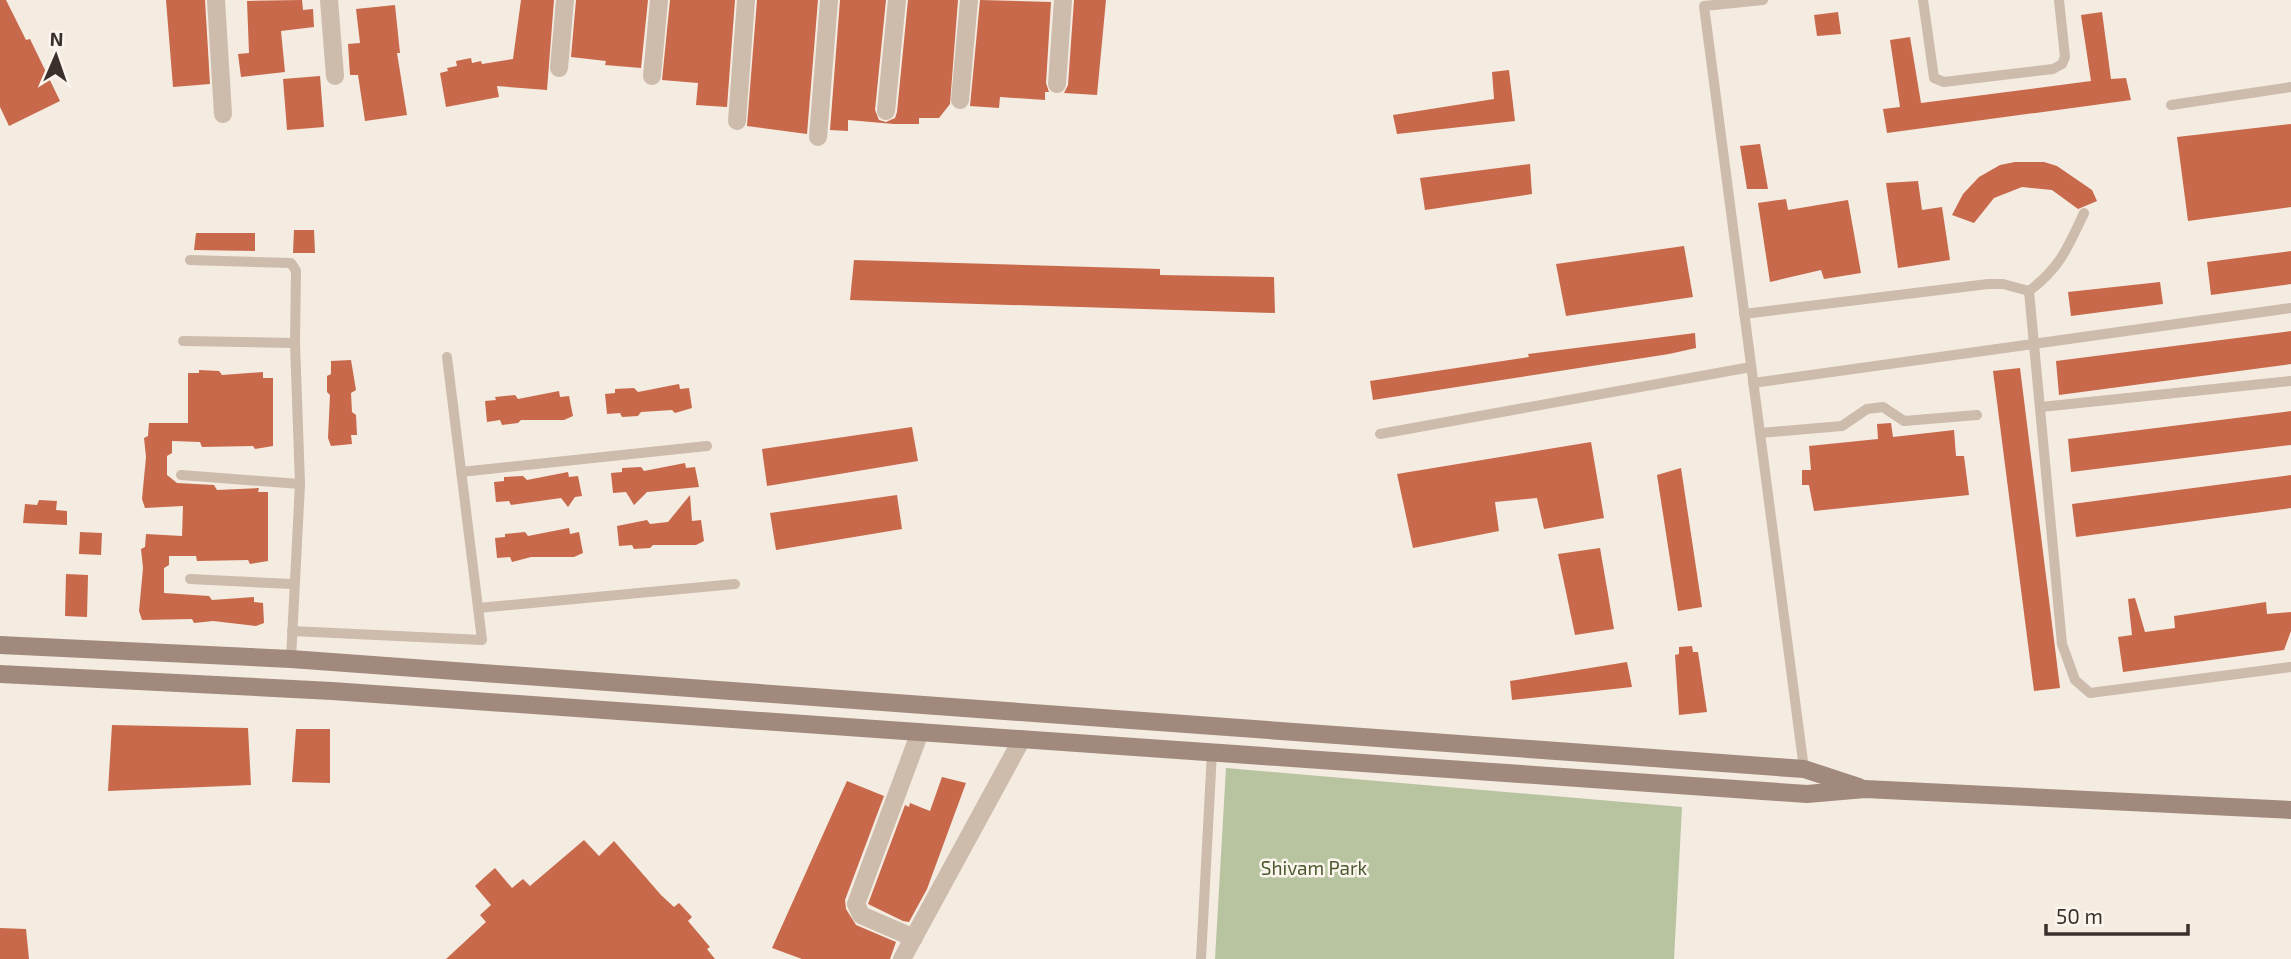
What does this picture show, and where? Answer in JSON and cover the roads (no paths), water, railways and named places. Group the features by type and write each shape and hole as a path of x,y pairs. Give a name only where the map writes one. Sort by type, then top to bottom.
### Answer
{"street":[{"path":"216,0 223,114"},
{"path":"329,0 335,76"},
{"path":"559,68 565,0"},
{"path":"652,76 659,0"},
{"path":"737,121 746,0"},
{"path":"818,136 829,0"},
{"path":"886,111 897,0"},
{"path":"960,100 969,0"},
{"path":"1057,84 1063,0"},
{"path":"0,645 291,659 1804,769 1865,789"},
{"path":"0,674 341,692 1807,794 1865,789 2291,810"},
{"path":"914,938 861,915 856,904 920,732"},
{"path":"902,959 1022,739"},
{"path":"1401,766 1404,740"}],"lane":[{"path":"1763,0 1704,6 1804,769"},
{"path":"1923,0 1934,78 1944,82 2053,69 2062,64 2065,57 2059,0"},
{"path":"2171,105 2291,87"},
{"path":"2029,291 2058,266 2084,213"},
{"path":"190,260 291,263 296,271 295,343 300,484 292,584 291,659"},
{"path":"1744,314 1988,284 2003,284 2029,291"},
{"path":"2029,291 2062,644 2075,680 2090,693 2291,667"},
{"path":"1753,383 2291,308"},
{"path":"183,341 295,343"},
{"path":"292,631 482,640 447,356"},
{"path":"1380,434 1751,367"},
{"path":"2041,408 2291,381"},
{"path":"1760,433 1842,426 1867,409 1883,407 1905,421 1977,415"},
{"path":"461,472 708,446"},
{"path":"181,475 300,484"},
{"path":"190,579 292,584"},
{"path":"478,608 735,584"},
{"path":"1201,959 1212,752"}],"park label":[{"name":"Shivam Park","path":"1314,867"}]}
